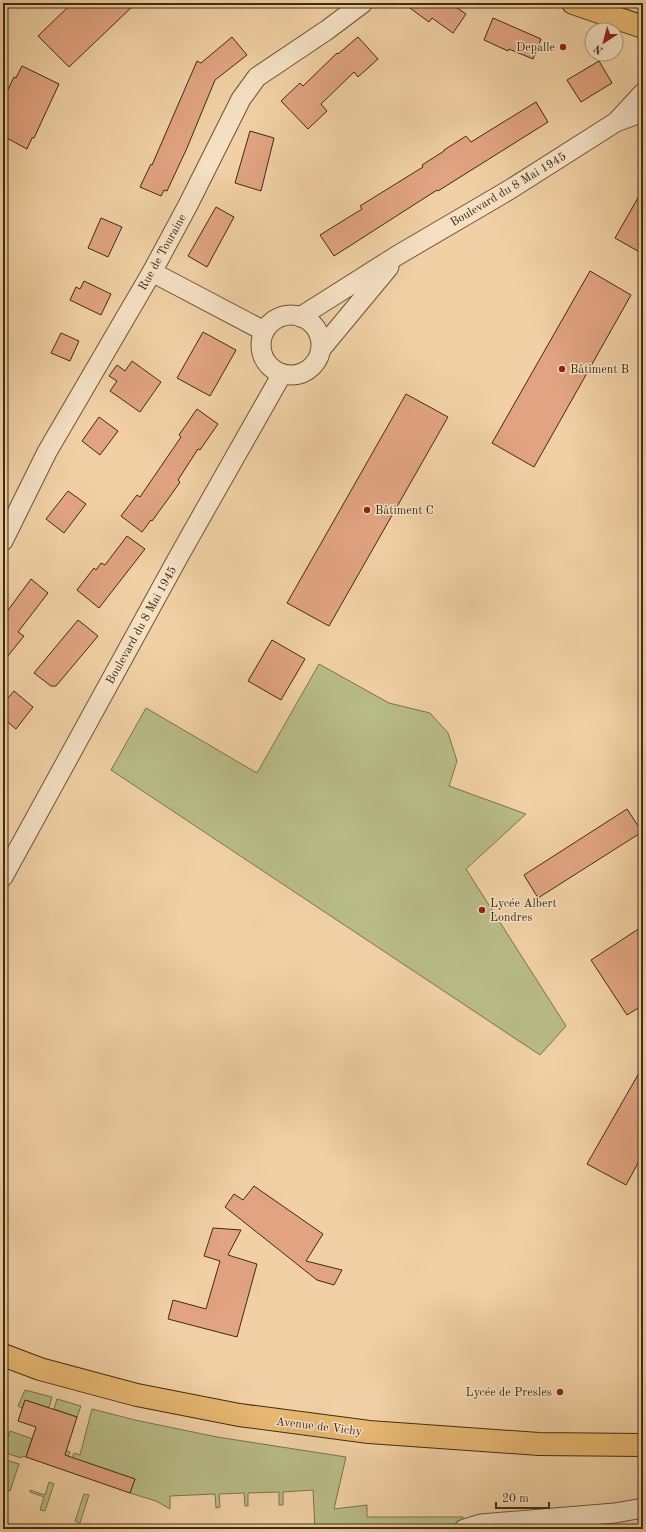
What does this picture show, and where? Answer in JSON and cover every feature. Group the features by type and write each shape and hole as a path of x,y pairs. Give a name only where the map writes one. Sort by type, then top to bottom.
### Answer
{"main road":[{"path":"573,3 609,15 641,29"},
{"name":"Avenue de Vichy","path":"3,1355 40,1369 137,1395 239,1416 369,1432 539,1444 643,1445"}],"street":[{"name":"Rue de Touraine","path":"3,541 47,452 152,272 188,205 241,99 257,77 327,30 363,3"},
{"name":"Boulevard du 8 Mai 1945","path":"616,122 643,93"},
{"name":"Boulevard du 8 Mai 1945","path":"300,317 398,255 509,190 616,122 643,112"},
{"name":"Boulevard du 8 Mai 1945","path":"321,349 398,255"},
{"path":"152,272 264,331"},
{"path":"289,315 300,317 314,326 318,333 321,341 321,349 318,359 311,368 303,373 293,376 282,374 267,364 262,355 261,339 264,331 270,323 289,315"},
{"name":"Boulevard du 8 Mai 1945","path":"3,877 176,561 282,374"},
{"path":"464,1529 481,1524 595,1522 624,1512 643,1508"}],"green space":[{"path":"319,664 389,703 430,713 448,733 457,761 449,786 526,814 466,869 566,1026 540,1055 111,770 146,708 257,773"},
{"path":"25,1390 52,1397 49,1408 25,1400 22,1408 18,1406"},
{"path":"57,1399 81,1406 77,1417 54,1409"},
{"path":"92,1409 135,1420 217,1437 346,1457 334,1509 367,1505 367,1517 463,1517 463,1520 446,1529 315,1529 313,1490 283,1492 283,1505 279,1505 279,1492 248,1493 248,1506 245,1506 244,1493 219,1494 220,1507 216,1508 215,1494 170,1496 170,1509 156,1501 130,1493 135,1479 72,1458 74,1453 80,1455"},
{"path":"10,1431 70,1452 68,1457 30,1444 26,1457 22,1456 21,1458 3,1452"},
{"path":"3,1459 19,1464 10,1491 3,1489"},
{"path":"49,1482 54,1484 45,1511 40,1510 44,1497 30,1492 30,1490 45,1495"},
{"path":"84,1494 89,1495 80,1523 75,1521"}],"building":[{"path":"72,3 136,3 69,67 38,36"},
{"path":"403,3 450,3 466,14 453,33 432,18 429,22"},
{"path":"493,18 541,39 533,59 509,49 508,51 484,40"},
{"path":"232,37 247,55 215,80 187,148 167,191 164,190 161,196 140,187 151,164 152,165 197,61 201,63"},
{"path":"358,37 378,59 358,77 354,72 321,104 327,111 308,129 281,101 300,83 303,86 337,53 338,54"},
{"path":"600,62 612,83 581,102 567,80"},
{"path":"22,66 59,84 34,138 32,138 27,149 3,136 3,100 14,77 16,78"},
{"path":"536,102 548,122 438,191 437,190 334,256 320,235 362,209 360,206 423,167 422,165 466,136 471,142"},
{"path":"250,131 274,138 261,191 235,183"},
{"path":"643,189 643,254 615,238"},
{"path":"216,207 234,217 207,267 188,256"},
{"path":"101,218 122,227 108,257 88,248"},
{"name":"Bâtiment B","path":"590,271 631,295 534,467 492,443"},
{"path":"84,281 111,294 101,315 70,300 76,287 80,289"},
{"path":"203,332 236,350 210,396 177,378"},
{"path":"61,333 79,341 70,361 51,353"},
{"path":"132,361 161,382 140,412 110,391 117,381 109,376 117,365 125,371"},
{"name":"Bâtiment C","path":"406,394 448,417 329,626 287,603"},
{"path":"197,409 218,424 200,450 198,449 178,480 180,482 171,495 142,532 121,516 137,495 140,497 181,437 179,435"},
{"path":"99,417 118,431 100,455 82,441"},
{"path":"68,491 86,504 64,533 46,519"},
{"path":"127,536 145,549 99,608 77,590 94,568 96,570 101,563 105,565"},
{"path":"31,579 48,593 18,632 24,636 3,662 3,617"},
{"path":"78,620 98,636 56,686 51,686 34,673"},
{"path":"272,640 305,659 281,700 248,681"},
{"path":"14,691 33,707 16,729 3,718 3,704"},
{"path":"627,809 642,832 538,898 524,875"},
{"path":"643,926 643,1005 627,1015 591,960"},
{"path":"643,1066 643,1154 626,1185 587,1164"},
{"path":"254,1186 323,1234 306,1261 342,1270 334,1285 317,1280 225,1207 234,1194 243,1200"},
{"path":"213,1228 241,1230 228,1255 257,1264 237,1337 168,1319 173,1300 206,1309 220,1261 204,1256"},
{"path":"25,1400 77,1417 65,1455 135,1479 130,1493 26,1457 36,1427 18,1421"}],"place":[{"name":"Depalle","path":"563,47"},
{"name":"Bâtiment B","path":"562,369"},
{"name":"Bâtiment C","path":"367,510"},
{"name":"Lycée Albert Londres","path":"482,910"},
{"name":"Lycée de Presles","path":"560,1392"}]}
